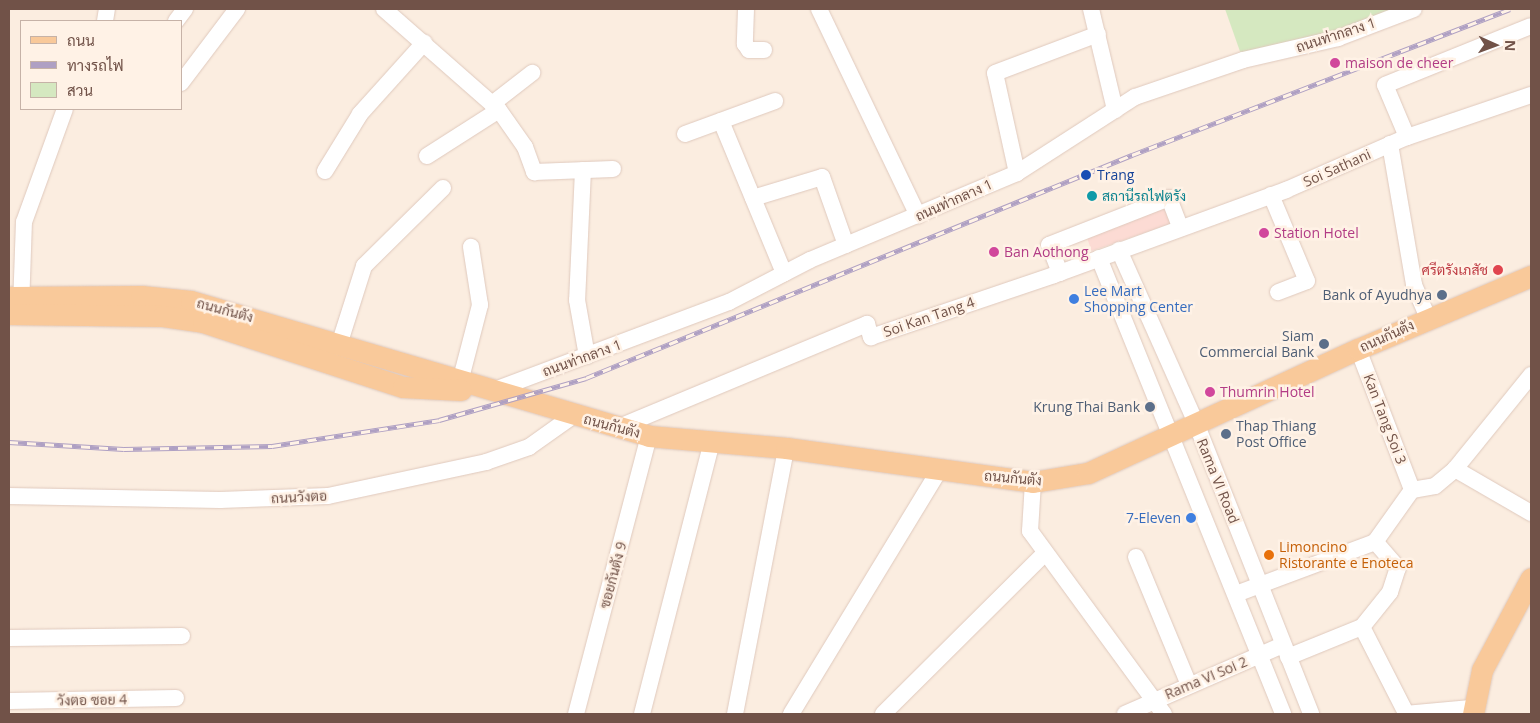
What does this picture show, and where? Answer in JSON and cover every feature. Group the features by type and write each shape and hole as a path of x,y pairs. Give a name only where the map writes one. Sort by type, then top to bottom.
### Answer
{"main road":[{"name":"ถนนกันตัง","path":"15,305 141,296 191,301 491,392 649,436 786,448 1033,482 1088,473 1174,436 1196,423 1358,349 1531,276"},
{"name":"ถนนกันตัง","path":"15,305 163,316 202,322 403,387 491,392"},
{"path":"1472,711 1482,670 1531,578"}],"street":[{"path":"177,20 185,9"},
{"path":"182,82 237,9"},
{"path":"384,9 496,107 525,147 534,172 613,169"},
{"path":"746,9 745,44 749,50 764,50"},
{"path":"819,9 918,216"},
{"path":"1091,9 1115,110"},
{"name":"ถนนท่ากลาง 1","path":"491,392 729,302 846,245 918,216 1017,172 1135,97 1234,62 1320,44 1414,9"},
{"path":"1407,137 1384,85 1531,26"},
{"path":"1017,172 995,73 1098,34"},
{"path":"325,171 360,114 424,43"},
{"path":"427,156 496,107 532,73"},
{"name":"Soi Sathani","path":"1141,241 1271,195 1407,137 1531,95"},
{"path":"685,134 775,101"},
{"path":"15,305 24,222 65,110"},
{"path":"721,121 784,274"},
{"path":"1390,144 1414,285 1428,318"},
{"path":"583,170 577,300 587,356"},
{"path":"754,198 822,177 846,245"},
{"path":"339,345 364,266 442,188"},
{"path":"1271,195 1308,281 1278,292"},
{"path":"1060,273 1049,245 1076,234 1168,198 1180,226"},
{"name":"Soi Kan Tang 4","path":"617,428 867,324 871,336 1060,273 1141,241"},
{"path":"460,382 480,305 471,247"},
{"name":"Rama VI Road","path":"1120,250 1196,423 1310,714"},
{"name":"Rama VI Road","path":"1099,258 1174,436 1283,714"},
{"name":"Kan Tang Soi 3","path":"1358,349 1412,490"},
{"path":"1236,594 1375,542 1412,490 1435,486 1455,469 1531,375"},
{"name":"ถนนวังตอ","path":"9,496 220,500 328,496 486,462 529,447 574,415"},
{"name":"ซอยกันตัง 9","path":"576,714 649,436"},
{"path":"642,714 712,442"},
{"path":"735,714 786,448"},
{"path":"790,714 940,468"},
{"path":"1455,469 1531,513"},
{"path":"1033,482 1030,531 1044,554 1164,714"},
{"path":"1375,542 1398,568 1390,592 1362,627 1405,714 1472,711"},
{"path":"882,714 1044,554"},
{"path":"1136,557 1189,685"},
{"name":"Rama VI Soi 2","path":"1125,714 1260,655 1286,651 1362,627"},
{"path":"9,638 182,636"},
{"name":"วังตอ ซอย 4","path":"9,701 176,698"}],"shaded area":[{"path":"1167,206 1173,223 1092,251 1086,234"}],"green space":[{"path":"1225,9 1414,9 1243,60"}],"railway":[{"path":"9,442 124,449 272,446 439,420 586,378 1132,155 1510,9"}],"place":[{"name":"maison de cheer","path":"1335,63"},
{"name":"Trang","path":"1086,175"},
{"name":"สถานีรถไฟตรัง","path":"1092,196"},
{"name":"Station Hotel","path":"1264,233"},
{"name":"Ban Aothong","path":"994,252"},
{"name":"ศรีตรังเภสัช","path":"1498,270"},
{"name":"Bank of Ayudhya","path":"1442,295"},
{"name":"Lee Mart Shopping Center","path":"1074,299"},
{"name":"Siam Commercial Bank","path":"1324,344"},
{"name":"Thumrin Hotel","path":"1210,392"},
{"name":"Krung Thai Bank","path":"1150,407"},
{"name":"Thap Thiang Post Office","path":"1226,434"},
{"name":"7-Eleven","path":"1191,518"},
{"name":"Limoncino Ristorante e Enoteca","path":"1269,555"}]}
